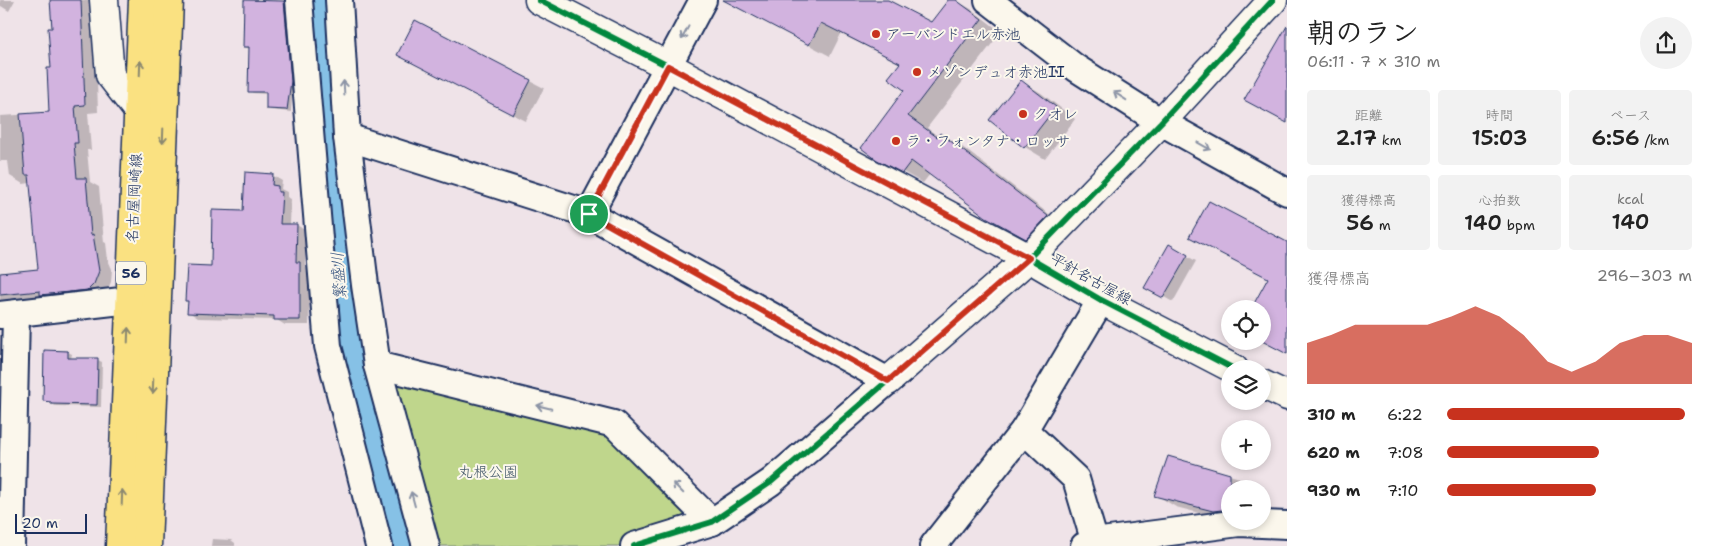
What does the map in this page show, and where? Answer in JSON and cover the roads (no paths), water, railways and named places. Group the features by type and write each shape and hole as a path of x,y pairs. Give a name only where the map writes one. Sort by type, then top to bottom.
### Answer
{"main road":[{"name":"名古屋岡崎線","path":"120,546 143,0"},
{"name":"名古屋岡崎線","path":"147,546 169,0"}],"street":[{"path":"104,0 110,75 138,111"},
{"path":"299,0 328,346 379,546"},
{"path":"339,0 347,137 364,285 377,365 426,546"},
{"name":"平針名古屋線","path":"539,0 668,66 1029,258 1101,300 1221,362"},
{"path":"589,214 703,0"},
{"path":"988,0 1076,68 1161,122 1287,192"},
{"path":"634,546 712,522 772,482 1029,258 1161,122 1273,0"},
{"path":"347,137 589,214 888,381"},
{"path":"11,546 8,314 130,300"},
{"path":"934,546 1024,430 1101,300"},
{"path":"377,365 614,424 712,522"},
{"path":"1271,388 1287,396"},
{"path":"1024,430 1076,479 1091,545 1239,523 1287,524"}],"waterway":[{"name":"繁盛川","path":"318,0 340,315 398,546"}],"place":[{"name":"アーバンドエル赤池","path":"876,34"},
{"name":"メゾンデュオ赤池II","path":"917,72"},
{"name":"クオレ","path":"1023,114"},
{"name":"ラ・フォンタナ・ロッサ","path":"896,141"}],"park label":[{"name":"丸根公園","path":"488,472"}]}
